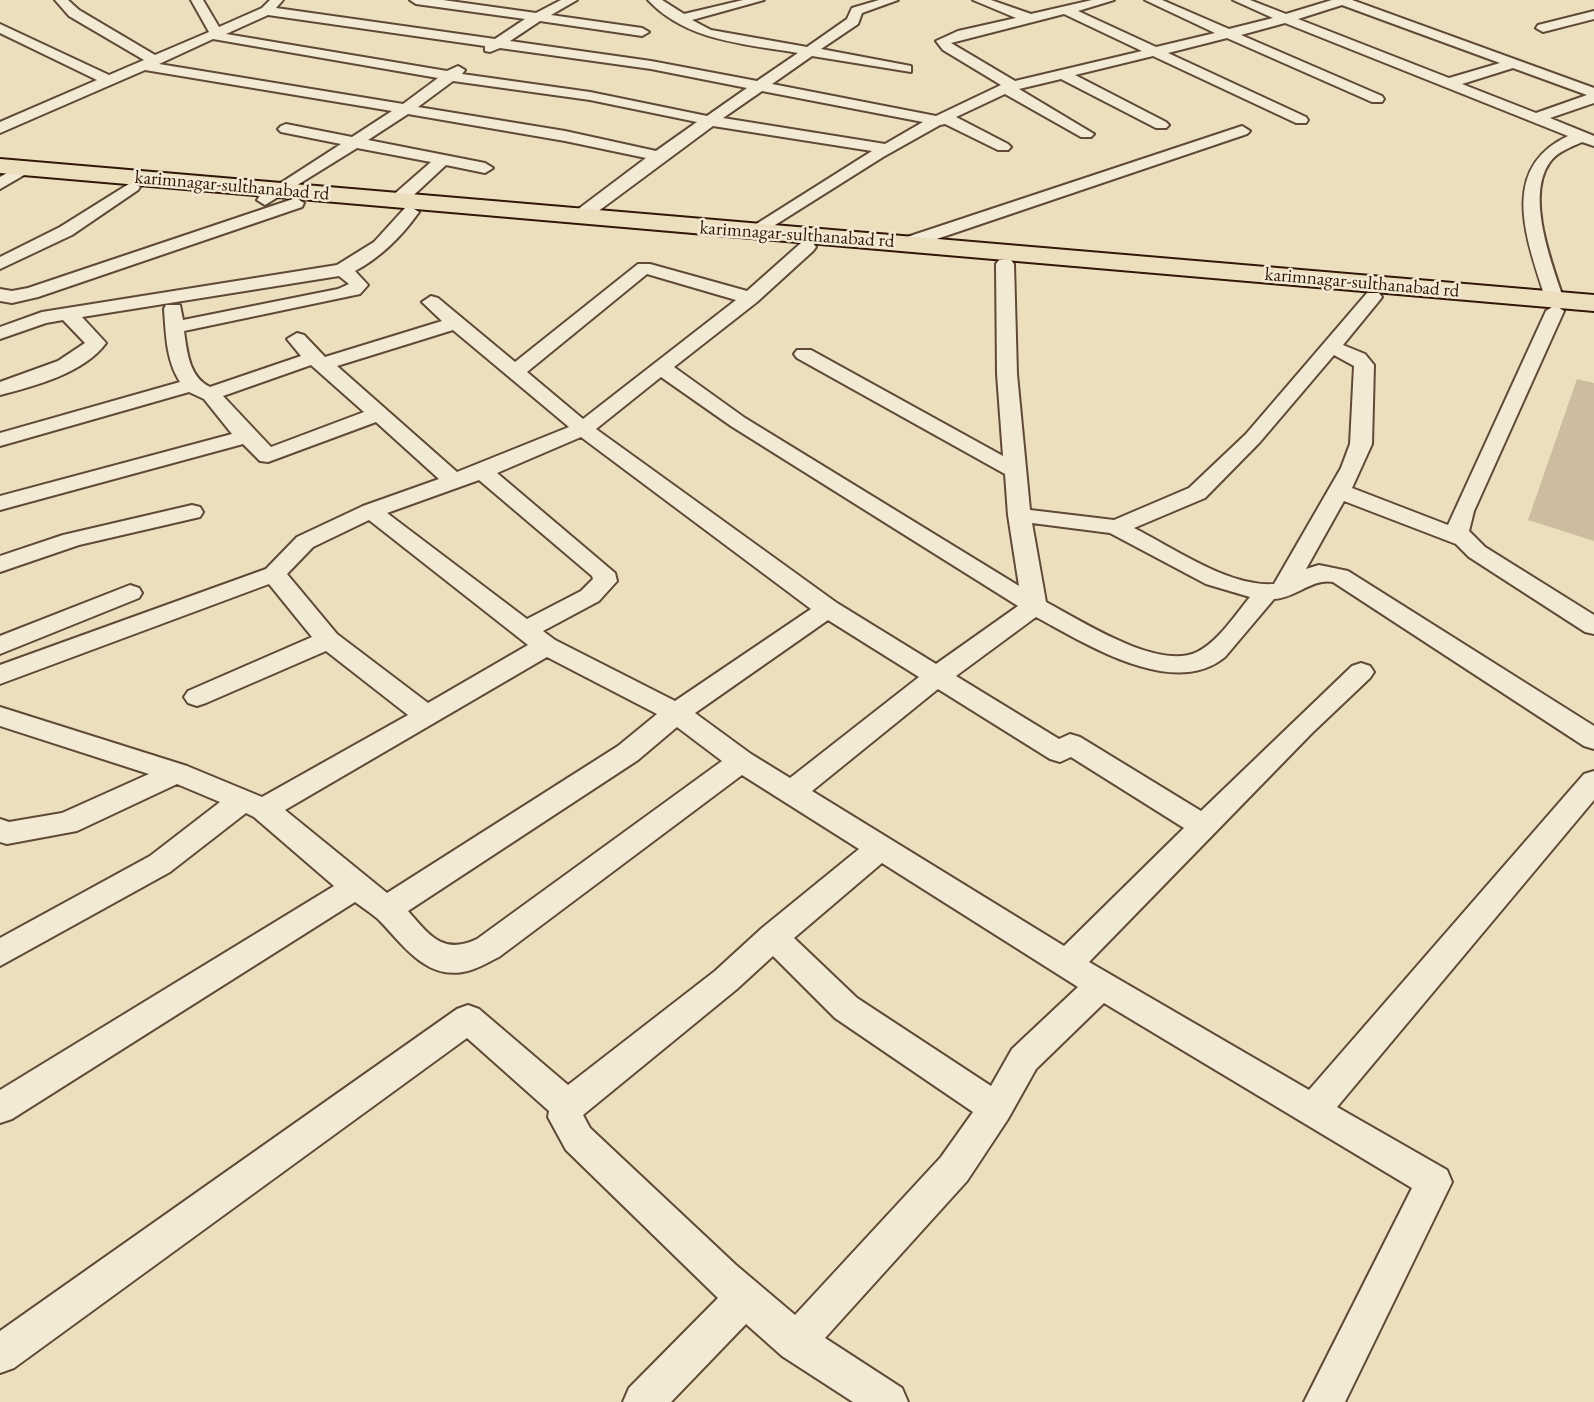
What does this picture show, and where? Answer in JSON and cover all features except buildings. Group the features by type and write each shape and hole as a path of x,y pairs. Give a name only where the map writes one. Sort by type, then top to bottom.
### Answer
{"highway":[{"name":"karimnagar-sulthanabad rd","path":"7,175 281,197"},
{"path":"7,175 404,207 807,247 1373,297 1555,305 1594,313"},
{"name":"karimnagar-sulthanabad rd","path":"404,207 579,217 907,243 1555,305 1594,303"}],"street":[{"path":"61,0 75,13 148,62 403,111 565,136 659,156"},
{"path":"197,0 214,34"},
{"path":"416,0 642,32"},
{"path":"6,296 32,293 281,197 353,143 403,111 496,44 536,18 571,0"},
{"path":"654,0 681,19 708,33 906,69"},
{"path":"681,19 758,0"},
{"path":"579,217 659,156 853,22 857,11 892,0"},
{"path":"979,0 1030,18"},
{"path":"1086,134 1009,87 943,41 1069,6 1108,0"},
{"path":"1151,0 1377,99"},
{"path":"1239,0 1588,138"},
{"path":"756,232 807,197 889,149 1009,87 1225,34 1343,0 1516,63 1594,96"},
{"path":"1,126 214,34 272,5 496,44 651,65 943,119 1003,148"},
{"path":"1069,6 1155,51 1301,120"},
{"path":"1543,28 1594,15"},
{"path":"0,28 108,80"},
{"path":"214,34 450,76 590,96 712,121 889,149"},
{"path":"1449,83 1516,63"},
{"path":"1062,74 1161,125"},
{"path":"1536,118 1594,96"},
{"path":"286,129 485,168"},
{"path":"907,243 1242,131"},
{"path":"1588,138 1552,150 1542,160 1535,183 1533,228 1555,305 1463,511 1457,532 1477,552 1594,626"},
{"path":"0,333 42,318 342,270 361,261 388,241 404,207 444,159"},
{"path":"0,264 66,231 83,217 132,187"},
{"path":"0,675 274,574 305,542 371,511 482,471 583,429 750,298 807,247"},
{"path":"1005,264 1007,374 1015,471 1019,515 1035,606"},
{"path":"514,372 644,268 750,298"},
{"path":"175,327 342,294 357,288 359,285 355,279 342,270"},
{"path":"6,296 42,318"},
{"path":"172,297 177,358 201,390 268,456 377,414"},
{"path":"1116,527 1197,493 1253,438 1373,297"},
{"path":"432,302 583,429 828,609 936,677 1205,827"},
{"path":"0,389 76,359 91,350 96,342 93,337 68,314"},
{"path":"0,440 318,361 456,323"},
{"path":"297,339 318,361 453,480"},
{"path":"660,367 737,422 1035,606 1139,658 1168,666 1191,666 1211,656 1274,592 1339,491 1361,444 1364,365 1358,358 1331,347"},
{"path":"804,354 1015,471"},
{"path":"0,503 248,436"},
{"path":"482,471 603,573 605,581 590,596 526,630"},
{"path":"1339,491 1461,538"},
{"path":"371,511 546,646 676,713 741,761 1067,964 1314,1108 1434,1182 1324,1402"},
{"path":"0,565 25,553 76,538 192,512"},
{"path":"1019,515 1116,527 1214,579 1245,589 1274,592 1319,572 1340,576 1594,739"},
{"path":"274,574 328,640 428,716"},
{"path":"0,646 130,593"},
{"path":"793,791 936,677 1035,606"},
{"path":"387,909 628,752 676,713 828,609"},
{"path":"197,697 328,640"},
{"path":"0,953 160,864 253,805 428,716 546,646"},
{"path":"1067,964 1303,726 1361,672"},
{"path":"0,716 177,774 253,805 387,909 429,953 444,958 463,959 488,948 741,761"},
{"path":"0,830 7,833 67,823 177,774"},
{"path":"1314,1108 1594,781"},
{"path":"882,847 773,937 726,980 568,1106 565,1117 578,1139 745,1298 796,1342 888,1402"},
{"path":"0,1108 356,887"},
{"path":"773,937 846,1008 996,1108"},
{"path":"796,1342 954,1169 996,1108 1024,1059 1101,985"},
{"path":"0,1354 468,1019 568,1106"},
{"path":"643,1402 745,1298"}],"shaded area":[{"path":"1577,379 1594,383 1594,541 1528,520"}]}
